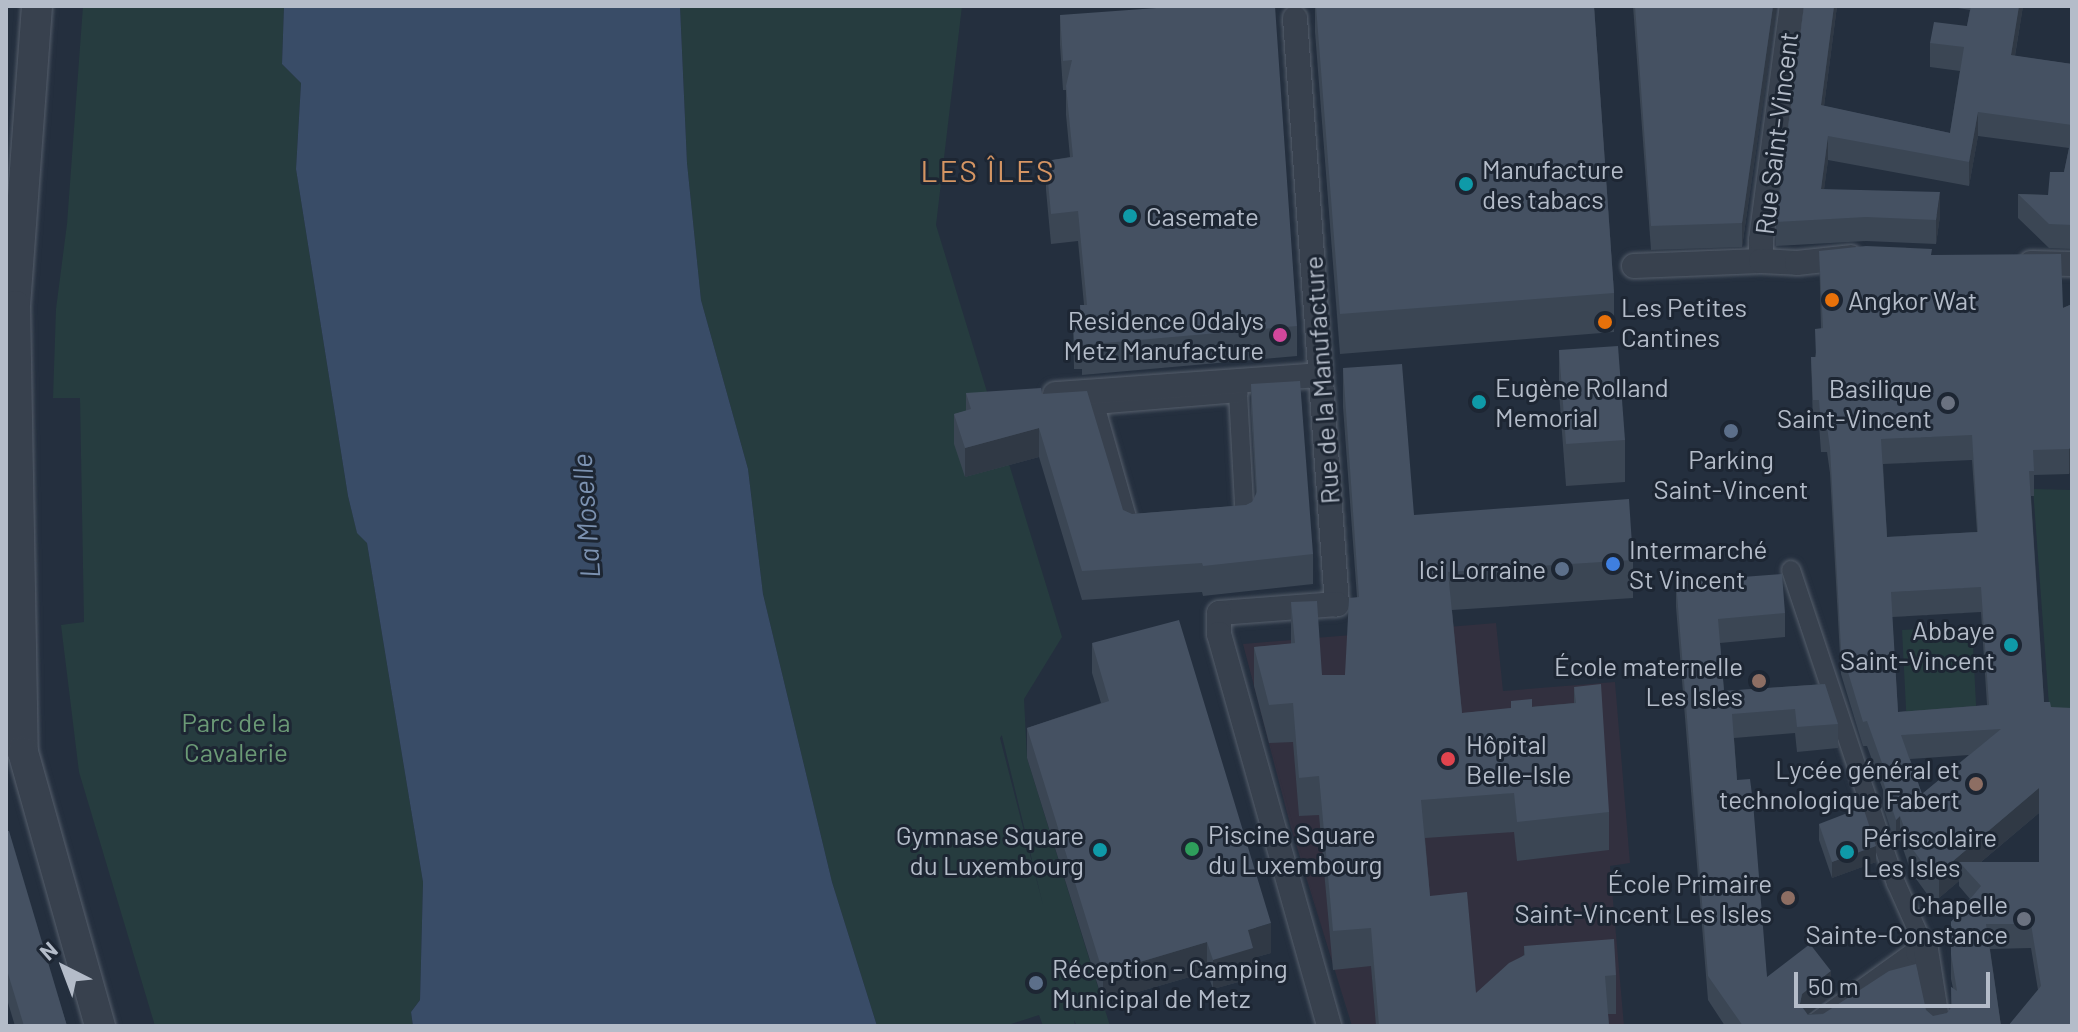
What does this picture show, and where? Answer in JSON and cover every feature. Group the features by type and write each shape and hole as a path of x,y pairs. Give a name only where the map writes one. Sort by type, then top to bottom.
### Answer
{"street":[{"path":"37,6 11,306 17,446 15,752 100,1026"},
{"name":"Rue Saint-Vincent","path":"1761,261 1761,240 1792,6"},
{"name":"Rue de la Manufacture","path":"1325,16 1283,19 1320,375 1337,604 1219,613 1219,634 1329,1026"},
{"path":"1634,266 1761,261 1797,263 1881,256"},
{"path":"2014,262 2072,264"},
{"path":"1025,396 1320,375"},
{"path":"1238,393 1245,522 1131,531 1095,405 1238,393"},
{"path":"1791,570 1896,883 1926,950 1938,1026"},
{"path":"1815,1026 1918,952 1926,950"}],"shaded area":[{"name":"Hôpital Belle-Isle","path":"1496,623 1503,691 1615,682 1630,863 1610,866 1624,1026 1352,1026 1291,828 1243,644"}],"green space":[{"name":"Parc de la Cavalerie","path":"83,6 284,6 282,64 301,83 296,169 348,496 357,532 367,543 423,882 420,1000 411,1012 413,1026 155,1026 79,772 61,625 84,622 80,398 53,398 56,309 67,224"},
{"path":"680,6 962,6 936,225 1062,637 1024,699 1027,758 1110,1026 1077,1026 1074,1020 1075,1026 1043,1026 1039,1015 1005,1026 877,1026 832,882 763,594 748,469 701,300 687,163","holes":["1002,735 1043,905 1000,738"]},
{"path":"2033,489 2072,490 2072,732 2051,732"},
{"path":"1972,626 1977,724 1907,728 1902,630"}],"water":[{"name":"La Moselle","path":"284,6 680,6 687,163 701,300 748,469 763,594 832,882 877,1026 413,1026 411,1012 420,1000 423,882 367,543 357,533 348,496 296,169 301,83 282,64"}],"building":[{"path":"1184,6 1275,6 1297,326 1082,345 1082,339 1074,340 1073,319 1081,319 1080,305 1087,305 1078,211 1051,214 1046,161 1073,157 1066,86 1072,60 1063,61 1060,15"},
{"name":"Manufacture des tabacs","path":"1316,6 1594,6 1614,293 1340,314"},
{"path":"1635,6 1773,6 1742,223 1651,226"},
{"path":"1804,6 1834,6 1821,105 1950,133 1964,47 1930,43 1934,22 1967,26 1971,6 2019,6 2011,55 2072,64 2072,125 1978,112 1969,162 1828,136 1821,189 1940,192 1936,220 1866,217 1776,222"},
{"path":"2072,134 2072,225 2049,224 2018,194 2048,195 2050,172 2064,172"},
{"path":"1866,246 1932,249 1931,255 2061,254 2063,308 2072,304 2072,447 2033,450 2034,471 2029,471 2044,702 2050,702 2051,707 2072,708 2072,1026 2008,1026 2041,986 2031,924 1986,924 2001,1026 1743,1026 1708,976 1676,582 1782,574 1785,613 1718,619 1724,691 1825,684 1838,724 1797,727 1795,709 1732,714 1737,780 1750,779 1767,977 1810,944 1831,971 1802,994 1800,1004 1808,1015 1823,1014 1889,971 1916,964 1926,1010 1933,1016 1947,1013 1952,1006 1951,987 1957,991 1951,954 1951,922 1981,886 1959,862 2039,862 2039,788 1939,873 1930,873 1911,847 1900,816 1896,820 1883,781 1887,777 1867,721 1863,722 1841,649 1830,448 1827,427 1821,428 1819,400 1813,400 1811,357 1816,357 1815,329 1823,328 1819,251","holes":["1972,435 1978,532 1887,537 1881,439","1981,587 1989,705 1898,712 1891,592","2001,729 1922,794 1901,735"]},
{"path":"1618,346 1625,440 1566,444 1559,350"},
{"name":"Hôpital Belle-Isle","path":"1402,364 1414,515 1629,499 1633,560 1448,572 1462,713 1511,708 1511,701 1532,699 1532,707 1576,703 1574,687 1601,684 1609,812 1517,822 1514,793 1421,800 1430,896 1467,892 1476,993 1509,963 1525,955 1524,946 1614,939 1616,975 1605,976 1609,1026 1379,1026 1371,928 1333,931 1319,776 1299,778 1293,703 1269,705 1254,647 1295,643 1291,602 1317,601 1322,675 1345,675 1349,598 1359,597 1343,368"},
{"path":"1300,381 1313,554 1203,566 1202,563 1082,571 1039,428 965,448 954,414 971,409 966,393 1041,388 1042,394 1087,391 1123,510 1132,514 1246,505 1252,502 1257,492 1251,384"},
{"path":"1179,620 1271,923 1248,930 1253,948 1213,960 1207,942 1103,973 1027,728 1109,701 1092,643"},
{"path":"1863,807 1876,846 1832,862 1819,824"},
{"path":"6,831 9,831 67,1026 24,1026 6,967"}],"place":[{"name":"Manufacture des tabacs","path":"1466,184"},
{"name":"Casemate","path":"1130,216"},
{"name":"Angkor Wat","path":"1832,300"},
{"name":"Les Petites Cantines","path":"1605,322"},
{"name":"Residence Odalys Metz Manufacture","path":"1280,335"},
{"name":"Eugène Rolland Memorial","path":"1479,402"},
{"name":"Basilique Saint-Vincent","path":"1948,403"},
{"name":"Parking Saint-Vincent","path":"1731,431"},
{"name":"Intermarché St Vincent","path":"1613,564"},
{"name":"Ici Lorraine","path":"1562,569"},
{"name":"Abbaye Saint-Vincent","path":"2011,645"},
{"name":"École maternelle Les Isles","path":"1759,681"},
{"name":"Hôpital Belle-Isle","path":"1448,759"},
{"name":"Lycée général et technologique Fabert","path":"1976,784"},
{"name":"Piscine Square du Luxembourg","path":"1192,849"},
{"name":"Gymnase Square du Luxembourg","path":"1100,850"},
{"name":"Périscolaire Les Isles","path":"1847,852"},
{"name":"École Primaire Saint-Vincent Les Isles","path":"1788,898"},
{"name":"Chapelle Sainte-Constance","path":"2024,919"},
{"name":"Réception - Camping Municipal de Metz","path":"1036,983"}],"district":[{"name":"LES ÎLES","path":"988,170"}]}
